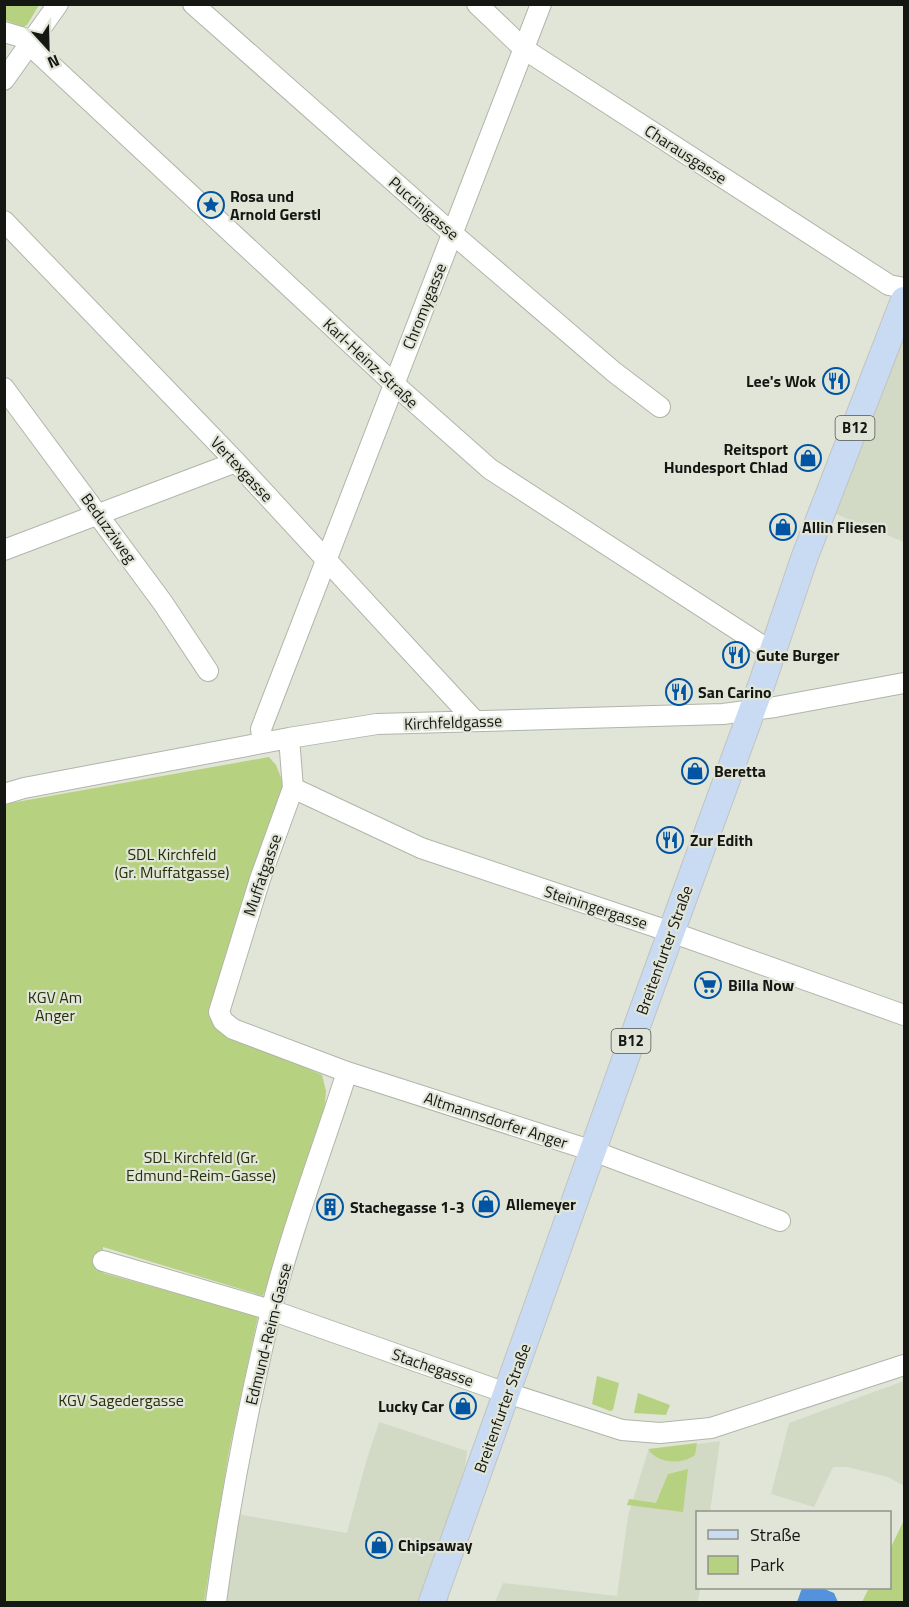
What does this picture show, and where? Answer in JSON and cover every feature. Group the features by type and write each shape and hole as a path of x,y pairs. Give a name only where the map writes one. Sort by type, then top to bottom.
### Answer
{"main road":[{"name":"Breitenfurter Straße","path":"432,1602 805,556 904,300"}],"street":[{"path":"4,80 57,4"},
{"name":"Puccinigasse","path":"193,4 453,234 614,372 660,407"},
{"name":"Charausgasse","path":"477,4 524,49 890,285 904,288"},
{"name":"Chromygasse","path":"263,742 261,729 325,559 541,4"},
{"name":"Karl-Heinz-Straße","path":"4,32 21,38 393,383 490,469 772,651"},
{"name":"Vertexgasse","path":"4,220 236,462 475,720"},
{"name":"Beduzziweg","path":"4,388 164,603 208,671"},
{"path":"4,550 236,462"},
{"name":"Kirchfeldgasse","path":"6,787 377,724 723,714 904,683"},
{"name":"Muffatgasse","path":"219,1012 292,788 289,738"},
{"name":"Steiningergasse","path":"292,788 421,848 671,932 904,1015"},
{"name":"Altmannsdorfer Anger","path":"219,1012 223,1021 233,1029 347,1072 593,1150 780,1221"},
{"name":"Edmund-Reim-Gasse","path":"216,1602 242,1446 271,1310 316,1162 347,1072"},
{"name":"Stachegasse","path":"103,1261 271,1310 507,1393 622,1430 660,1433 711,1428 904,1365"}],"shaded area":[{"path":"904,321 904,542 831,512"},
{"path":"904,1381 904,1486 888,1477 847,1467 833,1467 814,1507 771,1494 789,1423"},
{"path":"379,1422 467,1451 448,1602 204,1602 219,1511 347,1533"},
{"path":"720,1441 710,1511 696,1511 696,1589 700,1589 698,1602 495,1602 503,1583 617,1596 628,1516 648,1451"}],"green space":[{"path":"4,5 39,5 27,25 23,27 5,20"},
{"path":"269,757 276,765 284,785 214,1012 227,1034 322,1075 326,1091 324,1114 263,1296 103,1247 103,1273 258,1316 229,1451 204,1602 5,1602 5,804"},
{"path":"597,1376 619,1383 613,1410 592,1404"},
{"path":"638,1393 670,1405 666,1415 634,1413"},
{"path":"697,1443 695,1455 677,1461 657,1458 648,1449"},
{"path":"688,1469 683,1512 627,1505 629,1499 656,1503 668,1474"},
{"path":"904,1520 904,1602 862,1602 868,1589 891,1589 891,1547"}],"water":[{"path":"802,1589 824,1589 834,1593 838,1602 797,1602"}],"place":[{"name":"Rosa und Arnold Gerstl","path":"211,205"},
{"name":"Lee's Wok","path":"836,381"},
{"name":"Reitsport Hundesport Chlad","path":"808,458"},
{"name":"Allin Fliesen","path":"783,527"},
{"name":"Gute Burger","path":"736,655"},
{"name":"San Carino","path":"679,692"},
{"name":"Beretta","path":"695,771"},
{"name":"Zur Edith","path":"670,840"},
{"name":"Billa Now","path":"708,985"},
{"name":"Allemeyer","path":"486,1204"},
{"name":"Stachegasse 1-3","path":"330,1207"},
{"name":"Lucky Car","path":"463,1406"},
{"name":"Chipsaway","path":"379,1545"}],"park label":[{"name":"SDL Kirchfeld (Gr. Muffatgasse)","path":"172,863"},
{"name":"KGV Am Anger","path":"55,1006"},
{"name":"SDL Kirchfeld (Gr. Edmund-Reim-Gasse)","path":"201,1166"},
{"name":"KGV Sagedergasse","path":"121,1400"}]}
